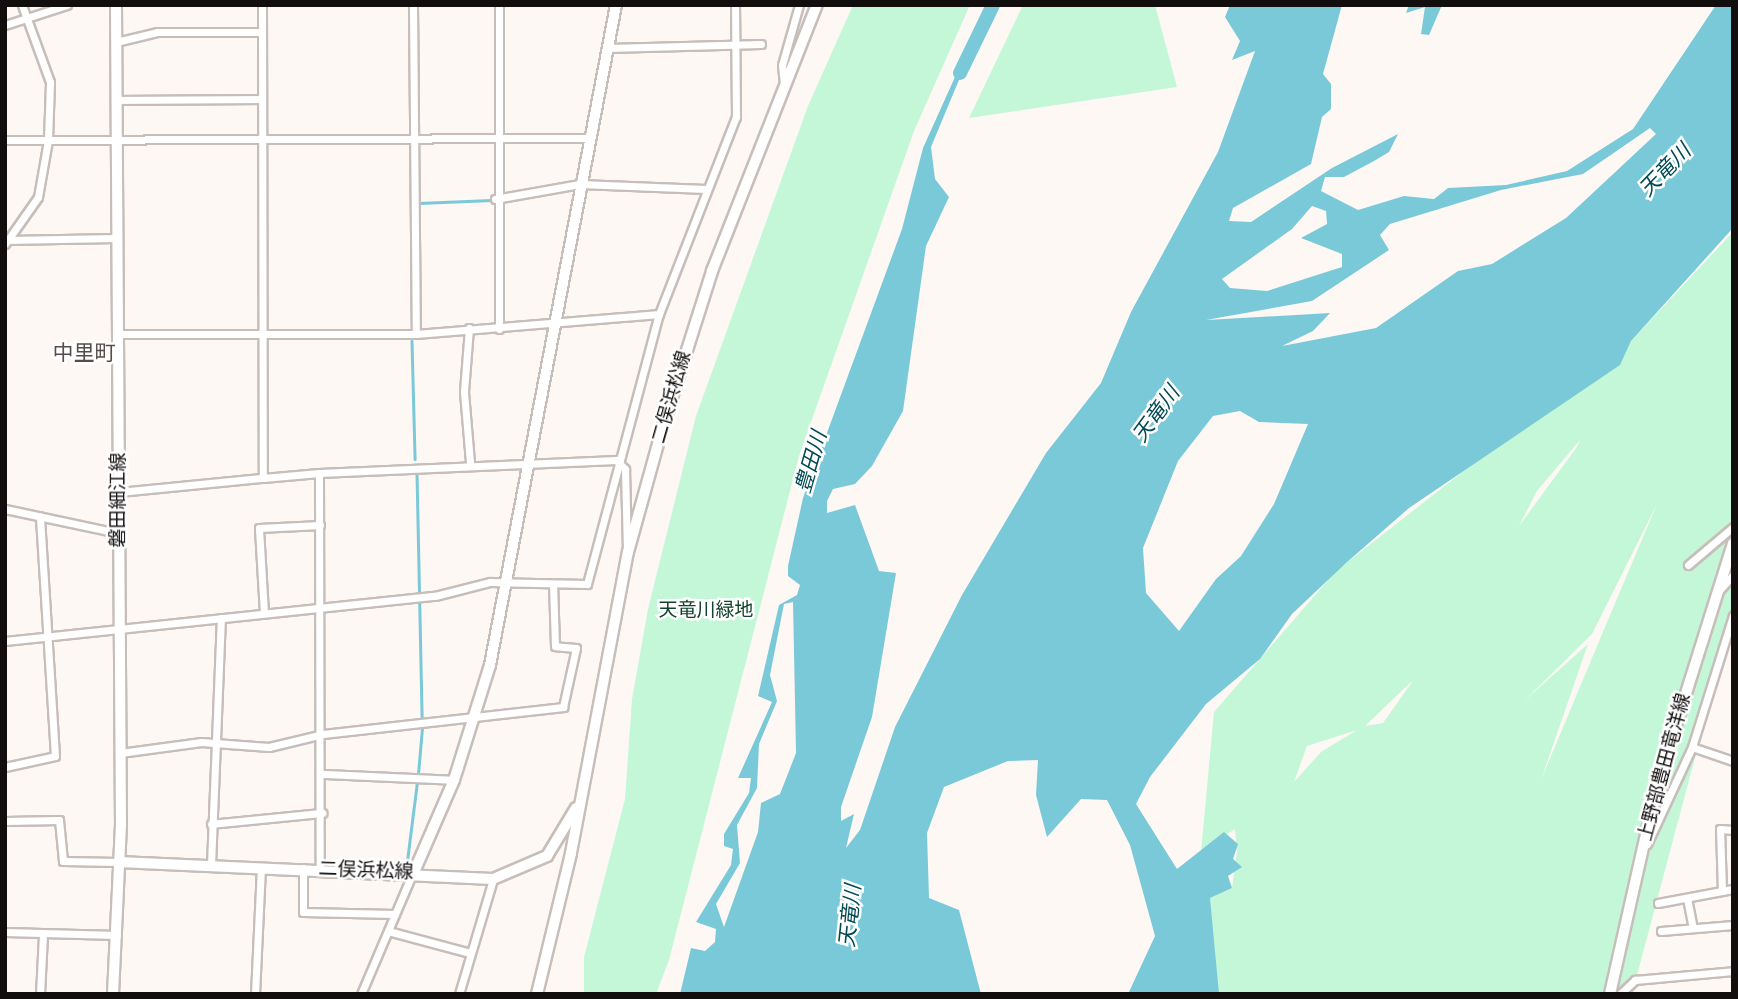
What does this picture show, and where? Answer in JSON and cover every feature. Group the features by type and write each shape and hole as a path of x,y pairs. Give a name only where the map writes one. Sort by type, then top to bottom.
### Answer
{"main road":[{"name":"磐田細江線","path":"113,994 117,935 120,753 116,5"},
{"path":"414,872 454,780 475,721 506,582 616,5"},
{"name":"二俣浜松線","path":"537,994 628,552 685,348 784,84 817,5"},
{"name":"上野部豊田竜洋線","path":"1610,994 1641,854 1715,595 1733,544"},
{"name":"二俣浜松線","path":"119,862 414,872 493,879 547,856 578,804"}],"street":[{"path":"7,241 38,197 48,140 50,82 25,21 22,5"},
{"path":"5,25 25,21 67,5"},
{"path":"262,5 262,478"},
{"path":"413,5 416,334"},
{"path":"499,5 495,199 499,329"},
{"path":"5,641 119,624 221,618 421,597 506,582 587,584 616,460 659,314 736,117 735,5"},
{"path":"784,84 782,65 799,5"},
{"path":"116,42 158,32 262,32"},
{"path":"607,48 761,44"},
{"path":"116,100 262,99"},
{"path":"5,140 589,138"},
{"path":"495,199 580,184 706,189"},
{"path":"7,241 116,238"},
{"path":"117,334 416,334 659,314"},
{"path":"469,328 464,392 470,462"},
{"path":"119,492 470,462 616,460 625,469 628,552"},
{"path":"319,473 323,734 320,868"},
{"path":"5,509 118,533"},
{"path":"5,766 55,756 40,516"},
{"path":"264,613 260,528 320,525"},
{"path":"1688,565 1733,527"},
{"path":"1715,595 1733,575"},
{"path":"120,753 219,743 269,747 323,734 475,721 563,707 576,648 555,646 553,584"},
{"path":"1641,854 1692,747 1733,615"},
{"path":"211,865 211,824 219,743 221,618"},
{"path":"1692,747 1733,761"},
{"path":"323,774 454,780"},
{"path":"211,824 322,813"},
{"path":"5,821 59,820 63,861 119,862"},
{"path":"1722,891 1720,830 1733,830"},
{"path":"255,994 261,867"},
{"path":"303,868 303,912 395,915"},
{"path":"361,994 414,872"},
{"path":"459,994 493,879"},
{"path":"1658,903 1733,889"},
{"path":"1687,898 1692,924"},
{"path":"1661,931 1692,924 1733,925"},
{"path":"388,931 470,953"},
{"path":"5,932 117,935"},
{"path":"40,994 43,934"},
{"path":"1620,994 1635,979 1733,971"}],"green space":[{"name":"天竜川緑地","path":"853,5 970,5 914,131 799,456 669,960 656,994 584,994 584,957 625,799 632,699 648,609 696,416 808,106"},
{"path":"1023,5 1155,5 1177,87 969,118"},
{"path":"1733,232 1733,615 1632,994 1216,994 1210,898 1232,888 1237,851 1235,829 1201,852 1214,712 1336,571 1497,445 1612,369 1631,341","holes":["1580,440 1519,526 1537,491","1657,504 1541,780 1588,644 1523,702 1592,634","1411,682 1383,723 1365,726","1357,730 1321,752 1294,782 1307,746"]}],"water":[{"name":"天竜川","path":"1230,5 1342,5 1323,74 1331,84 1331,109 1322,117 1311,164 1233,208 1229,221 1251,222 1332,168 1398,134 1389,152 1344,177 1325,177 1321,191 1358,210 1404,196 1434,199 1448,188 1506,185 1567,171 1633,129 1716,5 1733,5 1733,228 1631,341 1620,365 1409,508 1346,563 1292,614 1260,659 1206,704 1150,777 1136,804 1177,869 1224,832 1238,844 1233,859 1242,867 1228,876 1232,888 1210,898 1219,994 1128,994 1155,936 1130,845 1107,800 1081,799 1047,837 1036,795 1038,760 1008,761 944,787 927,833 929,898 959,910 981,994 680,994 691,948 705,951 715,942 716,929 696,922 731,865 733,849 724,846 724,834 749,793 751,778 738,778 772,702 758,696 779,605 797,595 800,585 788,576 788,566 803,498 902,229 923,148 964,57 969,56 931,147 935,179 949,197 926,246 903,411 872,466 855,484 833,489 827,501 827,513 855,505 879,571 896,573 872,717 841,807 841,821 854,814 846,848 860,830 895,727 962,595 1046,453 1101,383 1131,312 1218,152 1255,51 1232,60 1240,41 1225,17","holes":["1650,128 1656,134 1566,218 1492,264 1458,271 1376,328 1282,346 1313,331 1330,313 1206,320 1312,301 1389,250 1380,235 1390,224 1501,190 1583,174","1312,206 1326,211 1327,224 1301,238 1342,254 1342,267 1267,291 1230,288 1222,279 1292,229","1240,411 1259,422 1308,424 1274,504 1241,556 1216,579 1179,631 1146,593 1143,548 1178,461 1213,416","793,602 796,753 780,794 761,803 758,832 724,927 716,904 740,863 737,825 757,788 759,744 777,701 770,675 784,604"]},
{"path":"1409,5 1442,5 1429,35 1421,34 1425,7 1406,13"}],"waterway":[{"name":"豊田川","path":"960,73 993,5"},
{"path":"419,203 491,200"},
{"path":"412,341 415,459"},
{"path":"417,473 422,720"},
{"path":"418,774 422,728"},
{"path":"407,861 417,782"}],"district":[{"name":"中里町","path":"84,353"}]}
